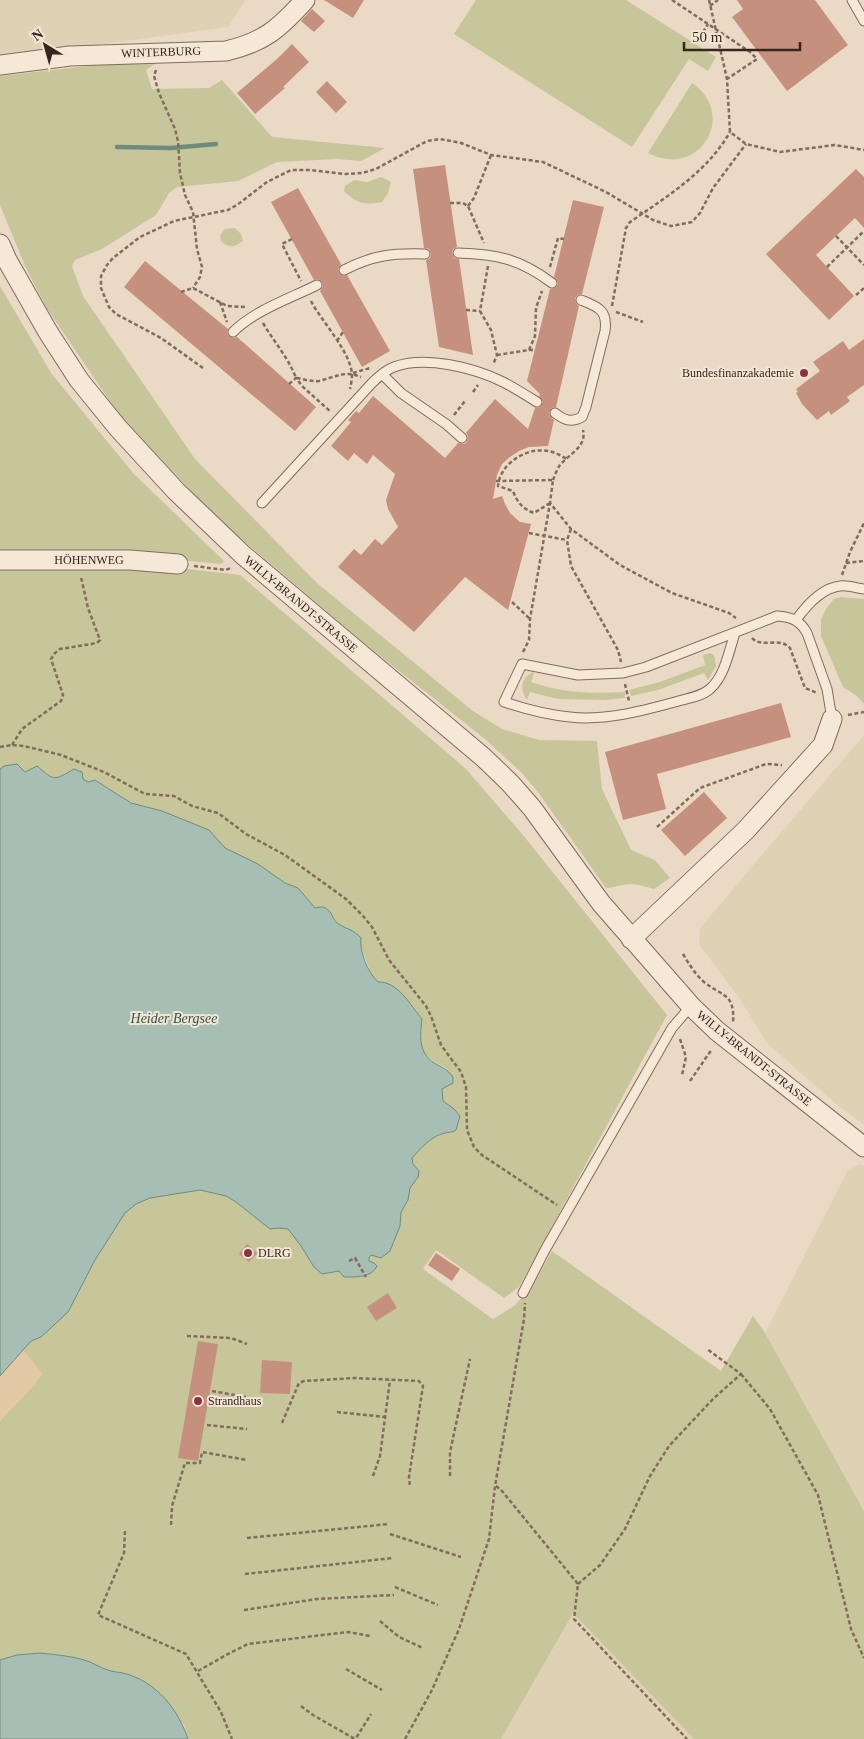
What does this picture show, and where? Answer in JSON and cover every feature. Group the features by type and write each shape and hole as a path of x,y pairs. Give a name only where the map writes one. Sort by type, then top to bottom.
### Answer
{"street":[{"name":"WINTERBURG","path":"0,64 70,56 226,51 244,47 265,38 288,19 305,0"},
{"name":"WILLY-BRANDT-STRASSE","path":"0,244 7,260 48,332 79,380 118,428 176,491 243,555 483,757 532,808 602,903 631,939 691,1006 723,1036 864,1147"},
{"name":"HÖHENWEG","path":"0,560 130,560 178,564"},
{"path":"631,939 745,831 823,745 832,719"}],"lane":[{"path":"852,0 864,21"},
{"path":"458,253 487,254 515,262 534,270 549,281"},
{"path":"344,270 374,257 425,254"},
{"path":"234,331 258,314 317,285"},
{"path":"555,413 563,419 570,421 582,417 606,323 605,316 598,308 581,300"},
{"path":"262,503 372,383 393,367 410,363 440,364 464,368 502,381 537,402"},
{"path":"382,374 401,393 446,424 462,438"},
{"path":"796,620 804,609 826,590 839,586 864,589"},
{"path":"736,633 716,683 709,690 693,697 615,716 572,718 528,710 504,702 522,664 578,675 623,673 646,667 777,616 796,620 803,625 827,689 832,719"},
{"path":"523,1293 545,1250 672,1028 691,1006"}],"path":[{"path":"672,0 716,28 757,59 727,79"},
{"path":"642,322 610,310 614,301 624,234 630,222 673,193 695,175 713,157 730,132 727,79 709,0"},
{"path":"710,6 718,0"},
{"path":"696,43 708,24"},
{"path":"158,68 154,76 155,81 175,129 178,141 180,173 185,195 193,212 197,249 202,266 200,277 193,288 181,292"},
{"path":"730,132 746,144 780,152 835,145 864,150"},
{"path":"203,368 160,338 116,314 109,307 101,288 101,276 107,265 140,237 174,221 228,210 267,182 292,170 345,174 362,173 376,169 427,140 440,139 461,143 490,155 543,162 606,192 653,220 671,226 692,222 700,212 713,188 746,144"},
{"path":"468,206 474,198 490,155"},
{"path":"450,203 463,203 468,206 482,237 487,254"},
{"path":"827,267 864,231"},
{"path":"836,236 864,265"},
{"path":"529,350 535,336 536,308 549,281 558,238 564,239"},
{"path":"292,239 282,244 306,290"},
{"path":"486,376 492,368 497,355 490,330 480,311 487,278"},
{"path":"193,288 228,306 253,309 258,314"},
{"path":"856,295 864,288"},
{"path":"220,302 225,320 234,331"},
{"path":"466,310 480,311"},
{"path":"316,311 347,358 352,373 348,408"},
{"path":"337,342 343,332"},
{"path":"272,337 287,358 303,388 339,419"},
{"path":"497,355 535,350"},
{"path":"289,384 296,378 317,381 339,374 352,373 372,383"},
{"path":"452,417 465,401"},
{"path":"522,664 523,652 529,640 530,619 553,480 559,466 578,448 582,441 584,433 578,419"},
{"path":"550,503 534,513 525,510 513,491 498,486 497,481 509,464 521,455 548,451 567,459"},
{"path":"497,481 553,480"},
{"path":"550,503 571,529 620,566 672,593 729,613 741,621 754,641 781,642 786,644 790,648 805,688 820,696"},
{"path":"839,586 846,563 864,523"},
{"path":"571,529 567,540 571,566 618,650 631,712"},
{"path":"528,533 567,540"},
{"path":"12,745 22,729 61,700 63,695 51,659 55,653 60,649 97,643 100,640 81,582 79,559"},
{"path":"846,563 864,561"},
{"path":"178,564 225,570 235,566"},
{"path":"512,602 530,619"},
{"path":"0,747 24,746 61,755 104,772 145,794 174,796 197,808 218,814 246,834 286,855 346,899 368,922 389,960 426,1006 432,1016 441,1045 461,1072 466,1087 467,1130 474,1147 482,1155 567,1211"},
{"path":"657,828 700,788 766,764 783,765 800,770"},
{"path":"683,954 694,971 705,982 726,995 734,1008 732,1023 708,1053 690,1080"},
{"path":"672,1028 681,1042 686,1057 682,1074"},
{"path":"349,1261 355,1258 366,1277"},
{"path":"405,1739 432,1690 458,1629 489,1539 495,1486 524,1319 525,1298 523,1293"},
{"path":"187,1336 231,1338 247,1344"},
{"path":"707,1349 741,1374 770,1409 818,1495 851,1629 864,1658"},
{"path":"450,1476 450,1452 470,1359"},
{"path":"688,1739 574,1619 578,1584 600,1565 624,1530 650,1476 669,1446 713,1399 741,1374"},
{"path":"282,1423 299,1383 304,1381 355,1378 419,1381 423,1386 409,1477 410,1487"},
{"path":"374,1476 380,1456 390,1380"},
{"path":"212,1391 246,1396"},
{"path":"337,1412 385,1416"},
{"path":"206,1425 247,1429"},
{"path":"171,1525 172,1506 185,1463 200,1463 202,1452 247,1460"},
{"path":"495,1486 502,1491 578,1584"},
{"path":"247,1538 389,1524"},
{"path":"125,1532 124,1554 98,1615 186,1654 222,1712 232,1739"},
{"path":"390,1534 461,1557"},
{"path":"245,1574 393,1558"},
{"path":"396,1587 438,1605"},
{"path":"244,1610 316,1599 394,1596"},
{"path":"380,1621 399,1637 423,1648"},
{"path":"198,1671 248,1644 348,1632 370,1636"},
{"path":"346,1669 382,1690"},
{"path":"301,1706 312,1715 353,1738 356,1738 371,1714"}],"shaded area":[{"path":"0,0 246,0 228,27 0,58"},
{"path":"476,0 626,0 716,57 708,71 689,59 632,147 454,34"},
{"path":"158,58 158,62 146,70 152,89 209,88 222,80 272,137 385,148 361,161 337,159 277,162 238,181 177,187 169,193 156,215 102,249 75,260 72,266 83,296 195,459 318,584 473,711 502,729 539,740 597,741 602,789 631,850 655,860 670,878 654,889 630,884 606,888 538,792 521,772 485,739 364,643 217,518 122,419 46,307 26,268 0,205 0,76"},
{"path":"692,83 705,96 712,111 712,126 707,140 697,151 683,158 667,159 648,153"},
{"path":"381,177 391,182 388,193 382,202 357,201 344,191 345,186 354,180 367,182"},
{"path":"235,228 241,234 243,241 232,246 221,241 220,235 225,229"},
{"path":"0,286 51,373 134,474 224,561 221,564 156,558 0,553"},
{"path":"161,566 240,575 466,769 523,835 667,1015 519,1287 504,1298 436,1250 423,1269 493,1319 514,1306 532,1287 552,1251 721,1371 753,1316 765,1333 864,1511 864,1739 694,1739 573,1613 501,1739 188,1739 184,1725 149,1685 135,1678 123,1673 112,1672 76,1658 60,1655 40,1653 17,1655 0,1660 0,1377 31,1341 41,1337 82,1285 95,1260 125,1213 136,1204 150,1198 200,1190 226,1196 270,1229 288,1229 302,1246 314,1267 322,1274 340,1271 344,1277 369,1261 371,1255 375,1255 400,1226 401,1212 408,1200 410,1188 418,1177 418,1171 413,1164 412,1158 434,1137 452,1133 454,1109 443,1101 442,1089 453,1083 446,1068 430,1059 423,1049 421,1043 422,1019 373,978 357,933 337,923 327,908 315,908 298,888 285,883 258,864 225,848 209,830 162,811 131,803 96,780 88,782 83,779 82,772 74,769 54,778 37,766 25,772 4,766 0,769 0,567"},
{"path":"841,597 864,599 864,704 857,696 843,687 821,636 821,620 826,609 834,599"},
{"path":"710,653 714,655 716,666 708,680 704,673 658,690 631,696 629,690 660,682 705,665 703,655"},
{"path":"533,672 531,682 543,686 577,692 625,692 625,698 604,700 558,699 530,692 527,700 524,696 522,684 526,677"},
{"path":"864,735 864,1125 835,1103 768,1044 739,998 699,944 700,928"},
{"path":"861,1164 864,1166 864,1511 765,1333 848,1170"},
{"path":"573,1612 694,1739 501,1739"}],"sand":[{"path":"23,1350 43,1374 0,1421 0,1376"}],"water":[{"name":"Heider Bergsee","path":"17,764 25,772 37,766 54,778 74,769 82,772 83,779 88,782 95,780 131,803 162,811 209,830 225,848 258,864 285,883 298,888 315,908 326,908 336,922 358,935 361,938 361,949 365,962 374,978 378,982 385,983 398,990 422,1019 421,1043 425,1054 453,1077 453,1083 442,1089 443,1101 460,1116 456,1130 435,1137 412,1158 413,1164 419,1171 418,1177 410,1188 408,1200 401,1212 400,1226 390,1251 381,1258 371,1255 369,1258 369,1261 377,1266 371,1273 353,1277 344,1277 339,1271 322,1274 314,1267 288,1229 270,1229 226,1196 200,1190 150,1198 136,1204 125,1213 95,1260 68,1312 41,1337 31,1341 0,1376 0,769 4,766"},
{"path":"40,1653 84,1660 146,1682 172,1707 188,1739 0,1739 0,1660 17,1655"}],"building":[{"path":"324,0 364,0 353,18"},
{"path":"737,0 815,0 848,45 787,91 732,17 743,9"},
{"path":"312,9 325,21 314,32 301,21"},
{"path":"292,44 309,62 283,87 285,88 255,114 237,93"},
{"path":"327,81 347,102 336,113 316,92"},
{"path":"445,165 457,247 453,249 452,253 454,258 459,259 473,355 439,347 426,260 430,258 431,254 429,249 424,248 413,169"},
{"path":"856,169 864,177 864,228 855,218 816,255 854,296 829,320 766,254"},
{"path":"298,188 341,264 338,269 339,273 343,276 347,275 390,351 362,367 320,291 323,286 322,282 318,279 314,280 271,202"},
{"path":"573,200 604,207 582,294 575,298 579,306 556,407 552,408 549,412 554,420 548,446 529,447 519,451 502,464 497,475 493,499 502,496 510,513 520,522 531,524 508,610 465,577 414,632 338,567 354,549 361,555 375,539 382,545 398,527 388,509 386,500 395,474 373,455 367,464 354,453 348,461 331,446 351,422 348,420 356,411 359,413 373,396 445,458 458,443 464,444 467,442 468,436 466,433 495,399 528,429 535,408 540,407 543,402 539,396 540,394 527,381 550,289 555,288 558,284 554,277"},
{"path":"145,261 228,329 227,333 229,336 237,337 316,407 295,431 124,287"},
{"name":"Bundesfinanzakademie","path":"864,339 864,385 847,397 850,401 831,415 829,411 817,420 802,404 796,389 820,371 813,362 843,341 849,350"},
{"path":"781,703 791,737 657,774 666,809 623,820 605,752"},
{"path":"704,792 727,818 685,856 661,830"},
{"name":"DLRG","path":"247,1244 257,1253 249,1262 239,1254"},
{"path":"436,1253 460,1269 452,1281 428,1265"},
{"path":"388,1293 397,1308 376,1321 367,1307"},
{"name":"Strandhaus","path":"198,1341 218,1344 198,1461 178,1458"},
{"path":"262,1360 292,1362 290,1394 260,1393"}],"waterway":[{"path":"117,147 171,148 216,144"}],"place":[{"name":"Bundesfinanzakademie","path":"804,373"},
{"name":"DLRG","path":"248,1253"},
{"name":"Strandhaus","path":"198,1401"}]}
